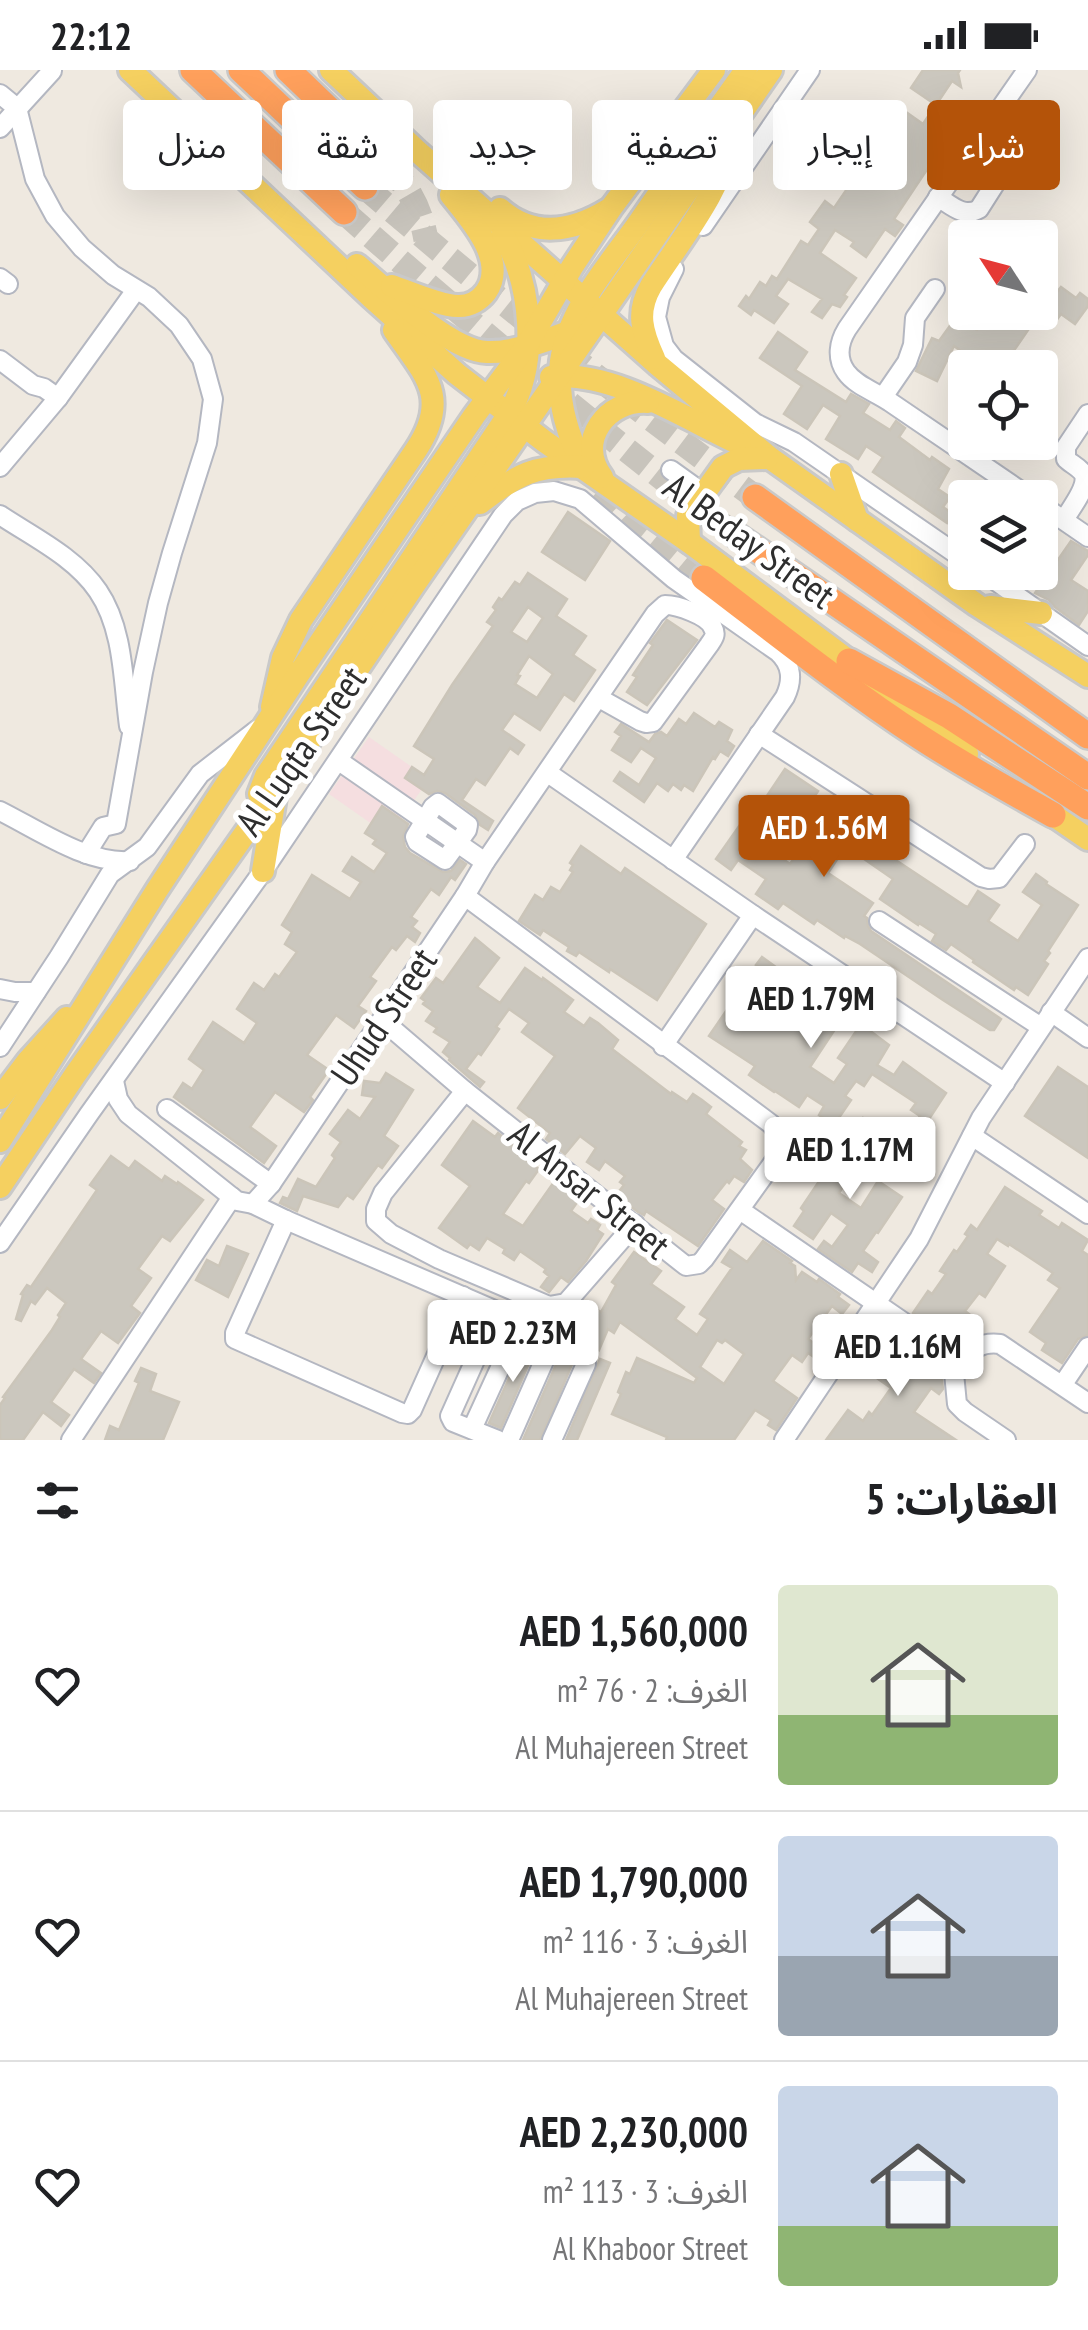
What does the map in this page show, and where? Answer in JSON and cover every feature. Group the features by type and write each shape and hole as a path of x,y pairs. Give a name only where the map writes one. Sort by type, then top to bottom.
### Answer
{"highway":[{"path":"194,70 344,212"},
{"path":"242,70 282,108"},
{"path":"288,70 319,100"},
{"name":"Al Beday Street","path":"755,497 1088,736"},
{"name":"Al Beday Street","path":"730,531 1088,777"},
{"path":"704,578 919,736 1052,814"},
{"path":"849,661 949,716 1088,807"}],"main road":[{"path":"130,70 259,190 375,290 475,350 488,352 526,345 568,332 594,308 683,190"},
{"name":"Al Luqta Street","path":"0,1141 298,675 526,345 611,208 714,70"},
{"path":"594,308 746,70"},
{"path":"750,100 771,70"},
{"path":"339,77 496,222 770,458 977,605 1088,676"},
{"path":"339,77 373,91 494,204 523,226 575,224 611,208"},
{"path":"375,290 456,307 480,298 493,276 489,251 473,222 417,150"},
{"path":"658,365 641,322 644,302 712,190"},
{"path":"248,828 266,776 517,420 524,382 526,315 522,285 508,242 496,222"},
{"path":"270,720 277,678 296,630 432,421 434,403 428,382 375,290"},
{"name":"Al Beday Street","path":"375,290 457,374 488,398 849,661 916,717 1088,839"},
{"name":"Al Luqta Street","path":"0,1187 462,518 517,420 560,376 594,308"},
{"path":"462,518 501,488 535,469 584,468 568,429 560,376 568,332"},
{"path":"488,398 524,382 560,376 598,381 770,458"},
{"path":"608,485 597,471 592,455 601,422 612,410 628,403 661,406"},
{"path":"689,542 688,516 723,467 738,459 770,458"},
{"path":"841,474 857,520"},
{"path":"977,605 1041,614"},
{"path":"263,872 277,787"},
{"path":"0,1098 48,1037 100,983"}],"street":[{"path":"691,99 692,70"},
{"path":"810,70 669,278 656,317 664,346 681,366 759,426 790,438 948,548"},
{"path":"1006,100 1027,70"},
{"path":"0,128 52,71"},
{"path":"0,94 17,108 35,179 56,216 82,248 113,276 148,297 179,325 202,359 213,399 208,442 158,603 116,824 103,827 86,854"},
{"path":"942,190 847,328 840,344 841,361 849,376 1005,480"},
{"path":"938,196 968,213 978,209 991,190"},
{"path":"884,397 907,362 914,344 915,318 935,289"},
{"path":"0,467 55,402 136,290"},
{"path":"0,360 33,386 38,396 55,402"},
{"path":"1064,520 1084,484 1084,462 1066,459 1065,451 1088,414"},
{"path":"671,470 704,494"},
{"name":"Al Luqta Street","path":"0,1244 263,872 503,515 517,502 540,492"},
{"name":"Al Beday Street","path":"540,492 563,492 580,499 674,578 784,657 790,673 788,690 759,734"},
{"path":"0,515 65,558 97,590 107,608 120,652 131,747"},
{"path":"1058,516 1088,536"},
{"path":"1008,590 1086,644"},
{"name":"Uhud Street","path":"253,1204 271,1184 485,862 655,614 665,606 676,606 710,623 714,629 709,645 653,722 640,721 598,698"},
{"name":"Al Luqta Street","path":"0,1046 116,868 147,848 200,774 270,720"},
{"path":"673,860 759,734 981,877 999,878 1025,844"},
{"path":"339,761 485,862"},
{"path":"548,773 1004,1083"},
{"path":"0,811 86,854 130,860"},
{"path":"86,854 100,873 100,890"},
{"name":"Al Ansar Street","path":"382,1020 680,1263 693,1266 704,1259 779,1153 780,1138 771,1124 465,896"},
{"path":"663,1046 753,915"},
{"path":"878,921 1046,1019 1086,1032"},
{"path":"784,1440 919,1239 972,1136 1088,958"},
{"path":"1,989 36,992"},
{"path":"1,989 12,998 21,1016"},
{"path":"114,1081 128,1114 242,1203 253,1204 580,1347 586,1359 584,1368 552,1440"},
{"path":"465,1091 383,1192 376,1221 391,1234 549,1306 566,1303 635,1224"},
{"path":"89,1114 108,1110 128,1114"},
{"path":"166,1110 271,1184"},
{"path":"972,1136 1088,1214"},
{"path":"190,1163 208,1139"},
{"path":"71,1440 232,1196"},
{"path":"740,1210 963,1362"},
{"path":"286,1220 235,1339 402,1413 412,1410 463,1296"},
{"path":"549,1306 545,1320 554,1336"},
{"path":"497,1311 450,1416 453,1422 498,1440"},
{"path":"472,1429 521,1322"},
{"path":"509,1440 554,1336"},
{"path":"1006,1440 957,1404 954,1373 977,1346 1000,1344 1088,1403"},
{"path":"1062,1384 1088,1347"}],"shaded area":[{"path":"369,737 429,779 389,836 329,794"}],"building":[{"path":"923,70 960,70 961,87 952,81 939,100 929,100 911,88"},
{"path":"907,113 923,124 927,118 927,170 894,219 903,225 895,236 885,229 866,257 851,246 854,242 835,230 820,253 856,278 840,307 832,304 822,318 812,312 822,299 788,279 776,296 788,304 774,323 739,306 760,282 766,286 772,276 777,279 801,241 808,245 819,229 810,222 825,201 834,208 846,190 907,190"},
{"path":"1061,287 1076,298 1080,293 1088,299 1088,306 1075,324 1061,314 1058,318"},
{"path":"948,328 1028,330 1014,350 959,350 954,346 948,350 937,381 916,371 932,338 939,341"},
{"path":"778,332 807,352 795,370 846,402 851,394 869,404 863,413 890,430 896,421 905,428 899,437 949,469 938,489 948,496 943,507 948,510 947,523 873,472 883,457 866,446 858,459 826,439 840,416 823,405 807,429 784,414 802,386 760,358"},
{"path":"568,512 610,541 585,580 542,552"},
{"path":"1071,541 1088,551 1071,580 1088,591 1088,611 1079,625 1035,593 1058,590 1058,560"},
{"path":"528,573 567,599 556,616 586,636 573,655 595,670 574,701 564,694 540,730 514,713 502,730 524,745 518,754 510,748 485,785 476,779 462,800 493,821 488,830 445,793 429,794 405,778 412,767 424,775 434,759 414,746 493,626 487,622 496,610 493,607 515,582 520,585","holes":["528,607 543,618 527,642 511,632","529,656 553,674 537,698 515,684"]},
{"path":"667,620 697,640 647,705 627,692 653,645 650,643"},
{"path":"694,713 715,727 719,722 732,730 727,741 734,746 728,756 720,751 713,757 693,791 684,785 681,790 673,784 668,791 657,783 644,802 614,781 620,772 639,785 656,758 641,748 631,762 612,750 621,736 615,732 621,724 649,742 661,732 667,736 679,719 686,724"},
{"path":"785,769 818,791 776,854 790,864 831,806 843,815 849,807 864,817 859,825 864,828 828,873 873,903 864,916 871,931 1001,1019 994,1030 860,944 817,920 814,924 783,903 778,909 756,894 766,879 738,860 731,870 716,859 747,815 752,818"},
{"path":"382,806 408,824 403,837 410,853 443,872 451,871 460,860 466,864 439,895 431,889 411,917 417,921 412,927 420,933 415,942 407,936 396,950 392,947 370,977 376,981 358,1006 366,1011 354,1028 336,1015 307,1055 329,1070 304,1112 275,1092 250,1127 276,1146 264,1163 174,1097 183,1083 192,1089 204,1070 189,1059 213,1022 244,1043 257,1023 237,1009 254,983 264,990 297,952 285,944 292,932 282,925 312,875 350,899 361,882 343,871 352,857 374,872 387,853 365,833"},
{"path":"873,845 965,906 978,891 999,905 988,921 1018,941 1042,905 1023,892 1036,874 1078,905 1048,951 1044,961 1048,964 1028,995 1016,987 1014,990 951,944 946,950 932,941 936,934 880,899 893,879 864,859"},
{"path":"581,846 621,874 625,868 706,924 657,1000 579,952 576,956 567,951 569,947 543,930 540,935 519,921 535,895 543,900 551,887 560,892 573,872 570,863"},
{"path":"475,938 499,958 477,987 500,1003 525,968 543,978 573,1000 564,1012 584,1026 590,1018 598,1023 618,1040 612,1049 671,1094 687,1102 693,1094 702,1100 711,1107 706,1114 742,1142 739,1146 746,1150 740,1159 752,1170 744,1182 734,1176 727,1181 712,1200 724,1209 698,1246 616,1195 625,1176 605,1161 599,1170 587,1162 596,1148 580,1136 565,1154 546,1139 550,1133 518,1108 555,1056 522,1032 529,1023 509,1009 481,1055 478,1053 466,1069 484,1082 480,1087 443,1052 450,1042 434,1032 437,1028 426,1021 433,1011 421,998 436,978 443,983"},
{"path":"762,957 780,970 773,980 784,987 780,992 796,1004 805,991 843,1017 810,1067 834,1083 847,1064 838,1058 861,1024 889,1045 877,1065 894,1075 903,1062 946,1093 914,1142 906,1136 920,1116 911,1110 916,1103 872,1074 864,1086 856,1081 845,1096 851,1100 834,1125 819,1115 824,1106 807,1095 799,1107 774,1092 749,1075 755,1066 709,1036 735,998 739,1001 761,968 756,965"},
{"path":"1058,1067 1088,1087 1088,1158 1025,1116"},
{"path":"386,1073 413,1090 384,1136 398,1146 382,1168 378,1165 353,1199 347,1195 338,1207 303,1196 297,1211 280,1203 283,1197 288,1199 298,1179 316,1187 341,1142 330,1134 348,1110 360,1119 375,1097 362,1095 364,1081 380,1083"},
{"path":"863,1118 891,1136 882,1149 871,1142 839,1193 861,1208 878,1181 902,1197 863,1251 878,1262 872,1272 858,1263 852,1272 818,1249 824,1241 832,1247 848,1225 831,1213 813,1239 794,1226 822,1172"},
{"path":"473,1121 495,1137 498,1133 518,1149 516,1153 539,1169 503,1214 523,1226 556,1179 578,1201 571,1211 588,1223 591,1219 600,1225 597,1230 603,1234 586,1261 568,1282 561,1277 549,1292 541,1287 549,1276 544,1272 546,1269 520,1251 514,1260 487,1238 479,1250 470,1244 467,1248 439,1228 470,1186 442,1165"},
{"path":"111,1156 129,1169 135,1161 162,1181 165,1176 178,1182 203,1200 170,1241 162,1236 138,1269 151,1278 131,1306 140,1313 118,1343 101,1331 81,1359 101,1373 94,1383 74,1369 51,1402 69,1415 61,1426 43,1412 23,1440 0,1440 3,1397 52,1330 66,1303 47,1288 35,1304 31,1301 21,1321 16,1319 21,1294 27,1285 31,1287 97,1190 90,1185"},
{"path":"1005,1187 1042,1211 1039,1215 1059,1228 1062,1223 1088,1240 1082,1251 1088,1255 1088,1335 1078,1339 1062,1363 1042,1350 1046,1343 1030,1332 1060,1288 1048,1280 1053,1273 997,1239 987,1254 1005,1266 985,1297 979,1293 965,1311 977,1320 960,1346 913,1313 946,1274 940,1271 968,1236 965,1234 971,1225 977,1230"},
{"path":"763,1241 792,1261 796,1280 802,1272 817,1282 819,1279 849,1305 842,1314 832,1306 808,1339 821,1348 814,1357 808,1353 802,1362 792,1355 773,1381 797,1398 776,1430 768,1425 771,1420 755,1410 734,1440 666,1440 667,1437 612,1414 626,1372 630,1374 637,1358 694,1383 697,1378 620,1322 614,1333 608,1329 599,1350 586,1336 565,1325 576,1329 589,1305 601,1312 616,1285 612,1282 634,1252 661,1271 651,1284 684,1307 675,1319 697,1335 708,1319 700,1314 732,1268 722,1262 730,1250 747,1262","holes":["717,1340 725,1340 744,1354 724,1384 700,1367"]},
{"path":"227,1246 248,1254 228,1297 196,1280 207,1260 219,1266"},
{"path":"899,1335 944,1365 943,1389 939,1394 931,1388 914,1412 956,1440 826,1440 848,1410 863,1421 891,1388 871,1374"},
{"path":"526,1340 537,1345 501,1428 489,1423"},
{"path":"561,1353 573,1362 540,1440 523,1440"},
{"path":"600,1359 610,1363 577,1440 566,1440"},
{"path":"141,1368 156,1374 150,1391 179,1402 163,1440 105,1440 110,1426 119,1430 139,1383 135,1381"}],"tunnel":[{"path":"369,190 557,346 755,497"},
{"path":"407,190 426,240"},
{"path":"344,212 534,375 730,531"},
{"path":"601,488 704,578"}]}
